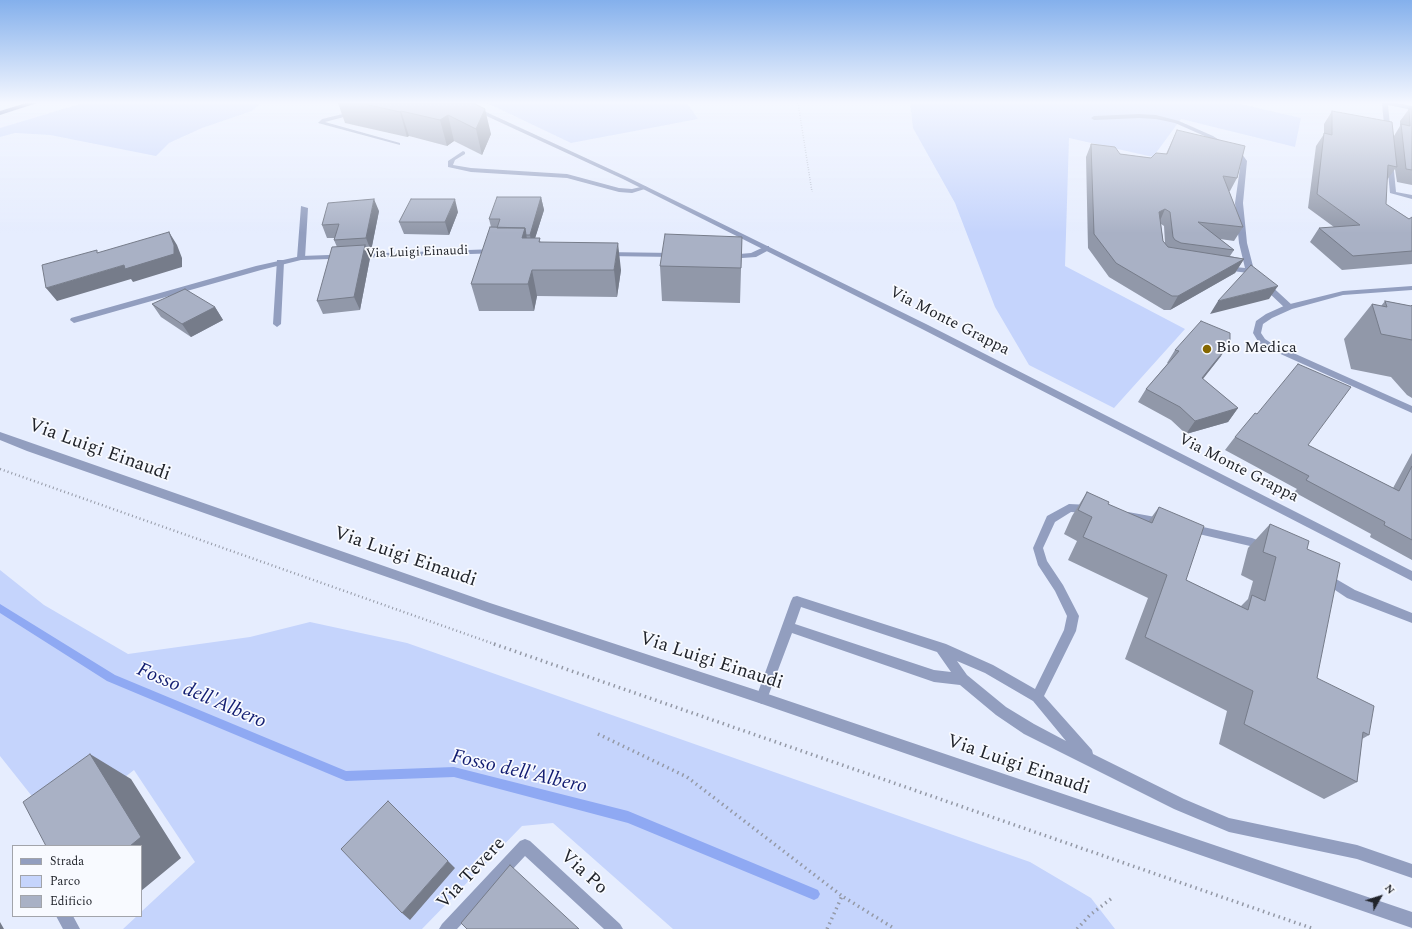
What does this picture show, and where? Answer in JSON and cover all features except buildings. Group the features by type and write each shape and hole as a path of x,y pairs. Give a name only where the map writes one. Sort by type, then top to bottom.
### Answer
{"street":[{"name":"Via Monte Grappa","path":"556,146 645,188 925,327 1412,576"},
{"path":"1227,146 1240,155 1244,161 1239,203 1243,244 1250,271 1289,307"},
{"path":"463,153 450,162 450,166 456,169 567,176 619,190 632,191 645,188"},
{"path":"1390,156 1393,193 1412,197"},
{"path":"301,258 304,208"},
{"path":"722,257 745,256 757,253 766,248"},
{"name":"Via Luigi Einaudi","path":"74,320 280,262 301,258 479,250 502,251"},
{"path":"597,253 683,256"},
{"path":"277,324 280,262"},
{"path":"1214,266 1250,271"},
{"path":"1412,288 1343,293 1289,307 1269,316 1259,323 1256,333 1268,346 1412,410"},
{"name":"Via Luigi Einaudi","path":"0,436 30,448 483,606 762,698 1412,920"},
{"path":"1037,697 1070,631 1073,616 1059,588 1042,562 1038,548 1051,519 1069,508 1102,510"},
{"path":"1117,514 1252,542 1278,554"},
{"path":"1316,572 1351,594 1412,618"},
{"path":"762,698 797,601 941,648 989,669 1037,697 1091,760"},
{"path":"788,627 934,676 964,679"},
{"path":"941,648 964,679 1001,711 1029,729 1179,804 1229,825 1357,852 1412,871"},
{"name":"Via Tevere","path":"447,929 525,846"},
{"name":"Via Po","path":"525,846 615,929"},
{"path":"65,917 72,929"}],"path":[{"path":"805,146 812,192"},
{"path":"0,469 477,638 1314,929"},
{"path":"598,734 687,777 842,896 895,929"},
{"path":"827,929 842,896"},
{"path":"1077,929 1090,915 1112,898"}],"green space":[{"path":"107,146 166,146 156,156"},
{"path":"923,146 1069,146 1065,266 1185,329 1114,408 1029,365 995,307 955,203"},
{"path":"1106,146 1161,146 1153,157"},
{"path":"0,570 44,605 128,654 250,637 310,622 407,643 1030,862 1091,898 1115,929 673,929 553,823 522,826 422,929 123,929 136,917 142,917 142,911 195,862 134,770 58,829 0,756"}],"waterway":[{"name":"Fosso dell'Albero","path":"0,608 111,678 346,776 454,772 628,817 814,894"}],"place":[{"name":"Bio Medica","path":"1207,349"}]}
